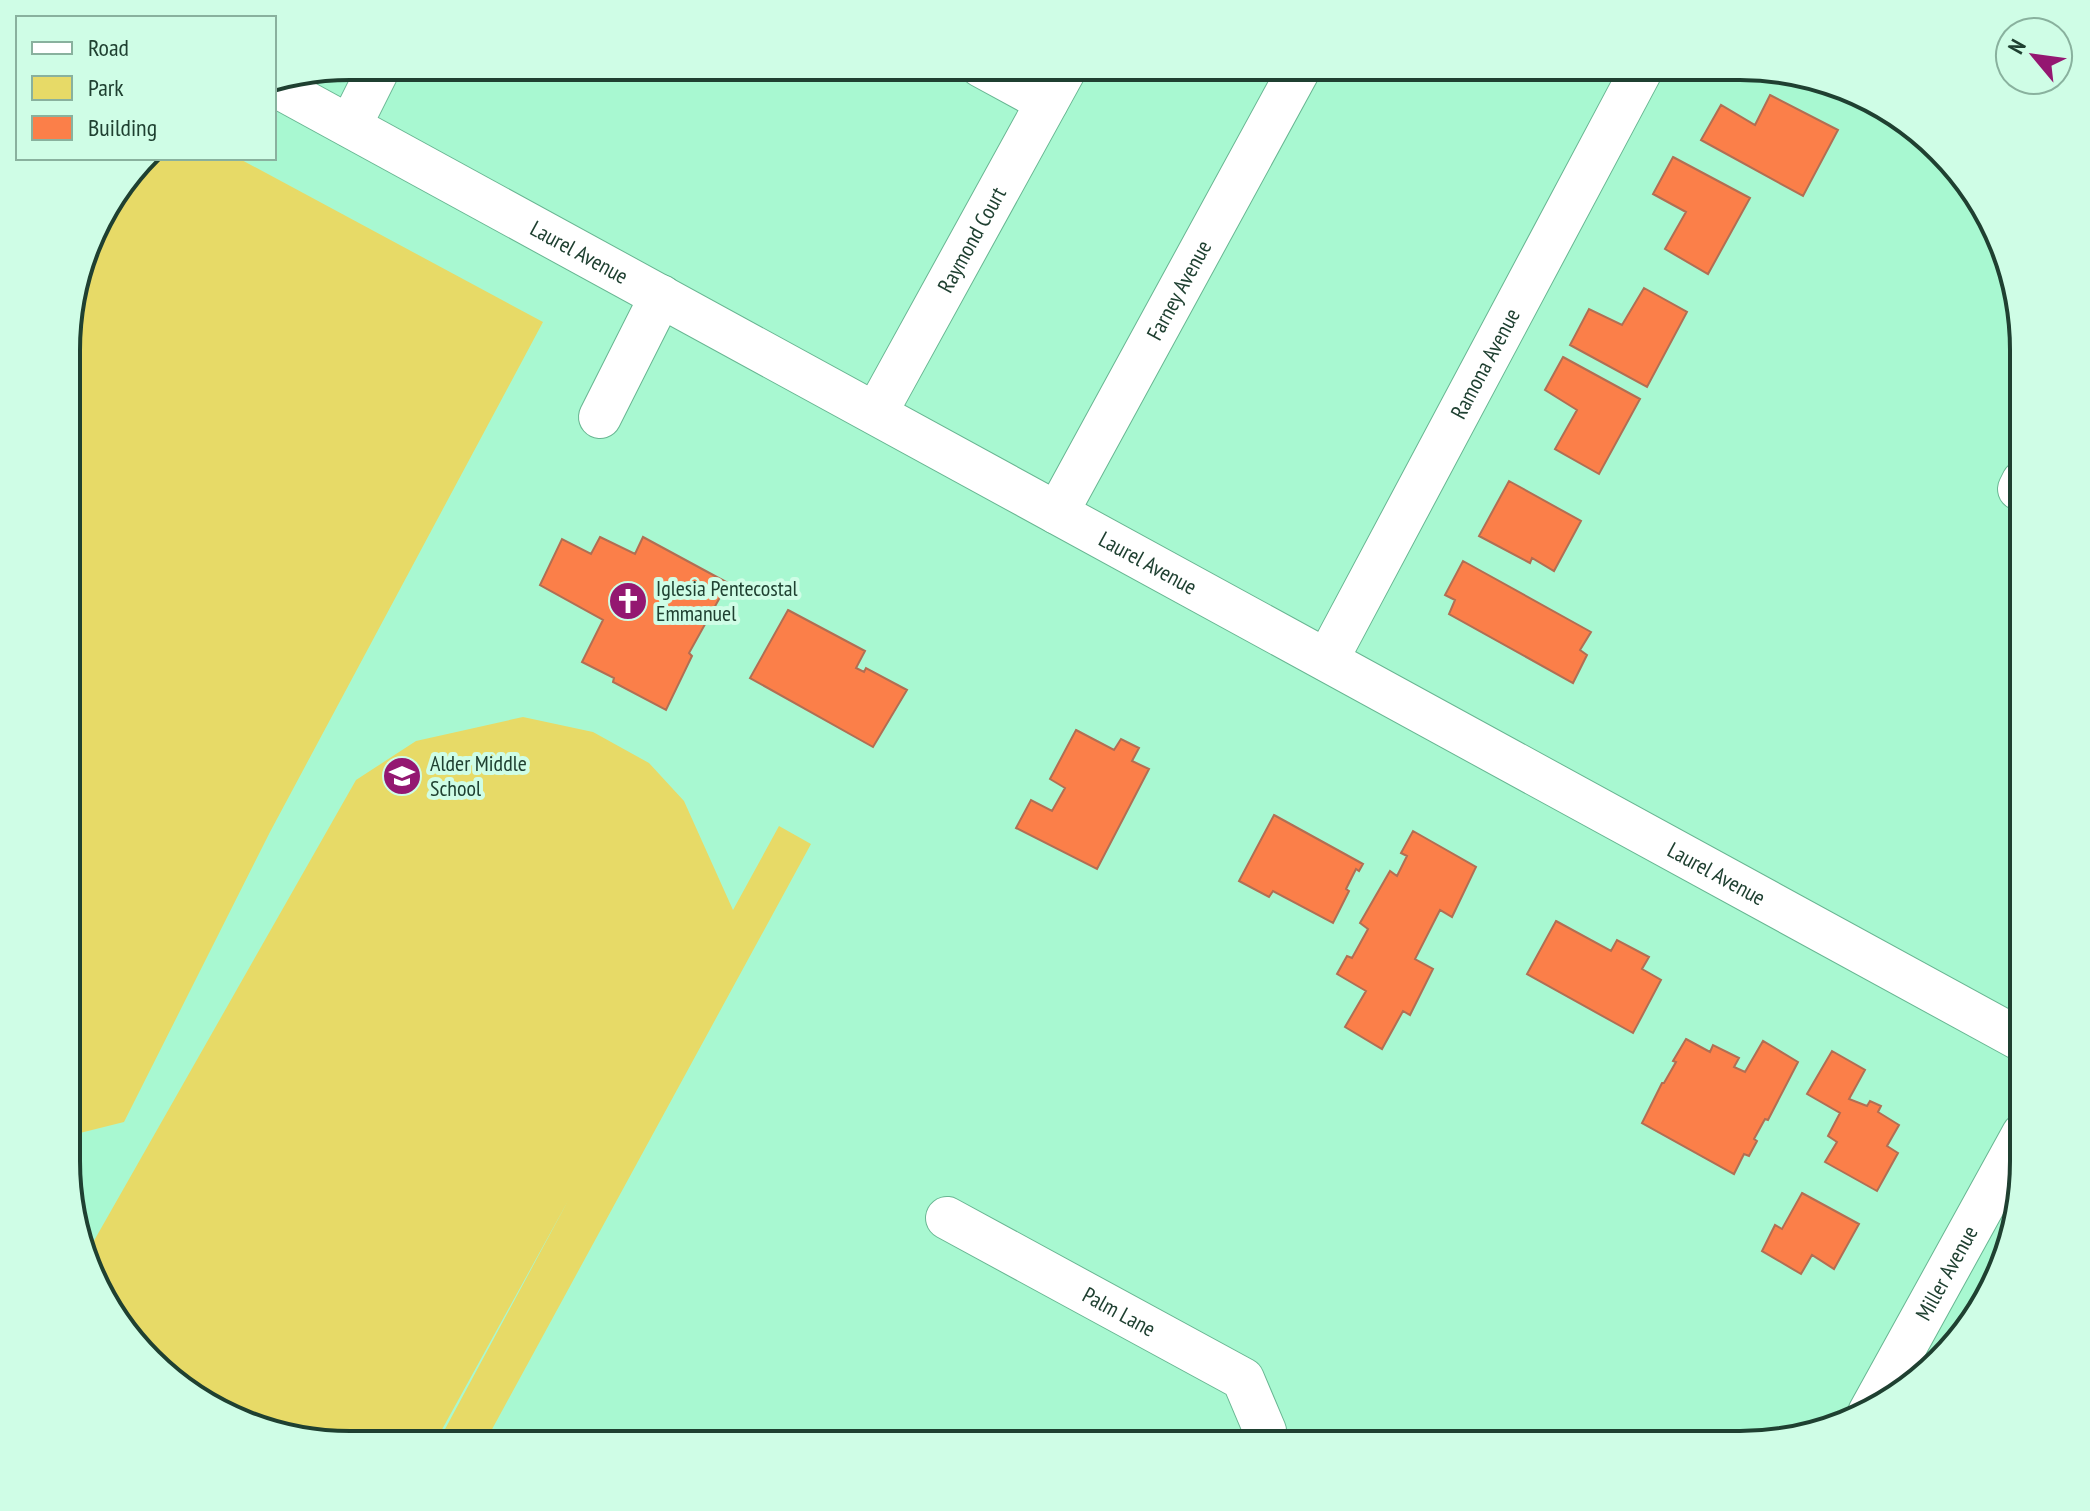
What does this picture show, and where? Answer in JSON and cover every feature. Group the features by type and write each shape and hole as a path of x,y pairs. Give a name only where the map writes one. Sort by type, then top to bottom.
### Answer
{"street":[{"path":"350,126 372,81"},
{"path":"1008,81 1047,102"},
{"name":"Raymond Court","path":"876,413 1059,81"},
{"name":"Farney Avenue","path":"1057,513 1293,81"},
{"name":"Ramona Avenue","path":"1327,660 1636,81"},
{"name":"Laurel Avenue","path":"282,89 2009,1033"},
{"path":"600,417 661,296"},
{"name":"Miller Avenue","path":"1882,1390 2009,1159"},
{"name":"Palm Lane","path":"947,1218 1243,1379 1259,1431"}],"green space":[{"path":"158,160 242,160 543,322 270,832 124,1122 81,1133 82,315 94,263 116,215"},
{"path":"523,717 593,732 649,763 684,801 733,910 779,826 811,844 492,1430 445,1430 569,1199 442,1430 315,1429 280,1422 247,1410 215,1395 172,1364 147,1339 116,1296 93,1242 356,780 416,741"}],"building":[{"path":"1770,95 1838,130 1803,196 1701,140 1721,105 1755,125"},
{"path":"1673,157 1750,198 1708,274 1665,249 1686,212 1653,194"},
{"path":"1644,288 1687,312 1647,387 1570,345 1589,309 1622,325"},
{"path":"1563,357 1640,399 1599,474 1555,449 1577,410 1545,390"},
{"path":"1509,481 1581,521 1554,571 1532,558 1530,563 1479,536"},
{"path":"600,537 635,554 643,537 728,583 689,653 692,656 666,710 582,662 603,620 540,585 562,539 591,554"},
{"path":"1463,561 1591,632 1580,650 1587,655 1573,683 1449,614 1455,600 1445,595"},
{"path":"788,610 865,651 856,668 864,672 866,668 907,690 873,747 750,678"},
{"path":"1076,730 1114,750 1121,739 1139,748 1132,761 1149,769 1097,869 1016,828 1031,800 1052,811 1065,788 1050,779"},
{"path":"1274,815 1363,864 1359,871 1356,869 1333,923 1273,891 1269,897 1239,881"},
{"path":"1413,831 1476,867 1452,917 1440,910 1415,959 1433,969 1410,1015 1403,1011 1382,1049 1345,1027 1366,991 1337,974 1347,956 1352,958 1368,929 1360,923 1390,871 1397,876 1407,856 1401,853"},
{"path":"1556,921 1611,951 1617,940 1649,957 1642,969 1661,980 1633,1033 1527,974"},
{"path":"1686,1039 1710,1052 1713,1045 1739,1058 1734,1067 1745,1072 1763,1041 1798,1062 1768,1120 1765,1119 1754,1139 1757,1141 1749,1156 1744,1154 1734,1174 1642,1123"},
{"path":"1832,1051 1865,1070 1849,1099 1867,1106 1870,1101 1881,1106 1878,1112 1899,1125 1887,1146 1898,1153 1877,1191 1825,1162 1837,1142 1828,1136 1840,1113 1807,1094"},
{"path":"1802,1193 1859,1224 1834,1269 1812,1255 1801,1274 1762,1251 1775,1225 1782,1229"}],"place":[{"name":"Iglesia Pentecostal Emmanuel","path":"628,601"},
{"name":"Alder Middle School","path":"402,776"}]}
